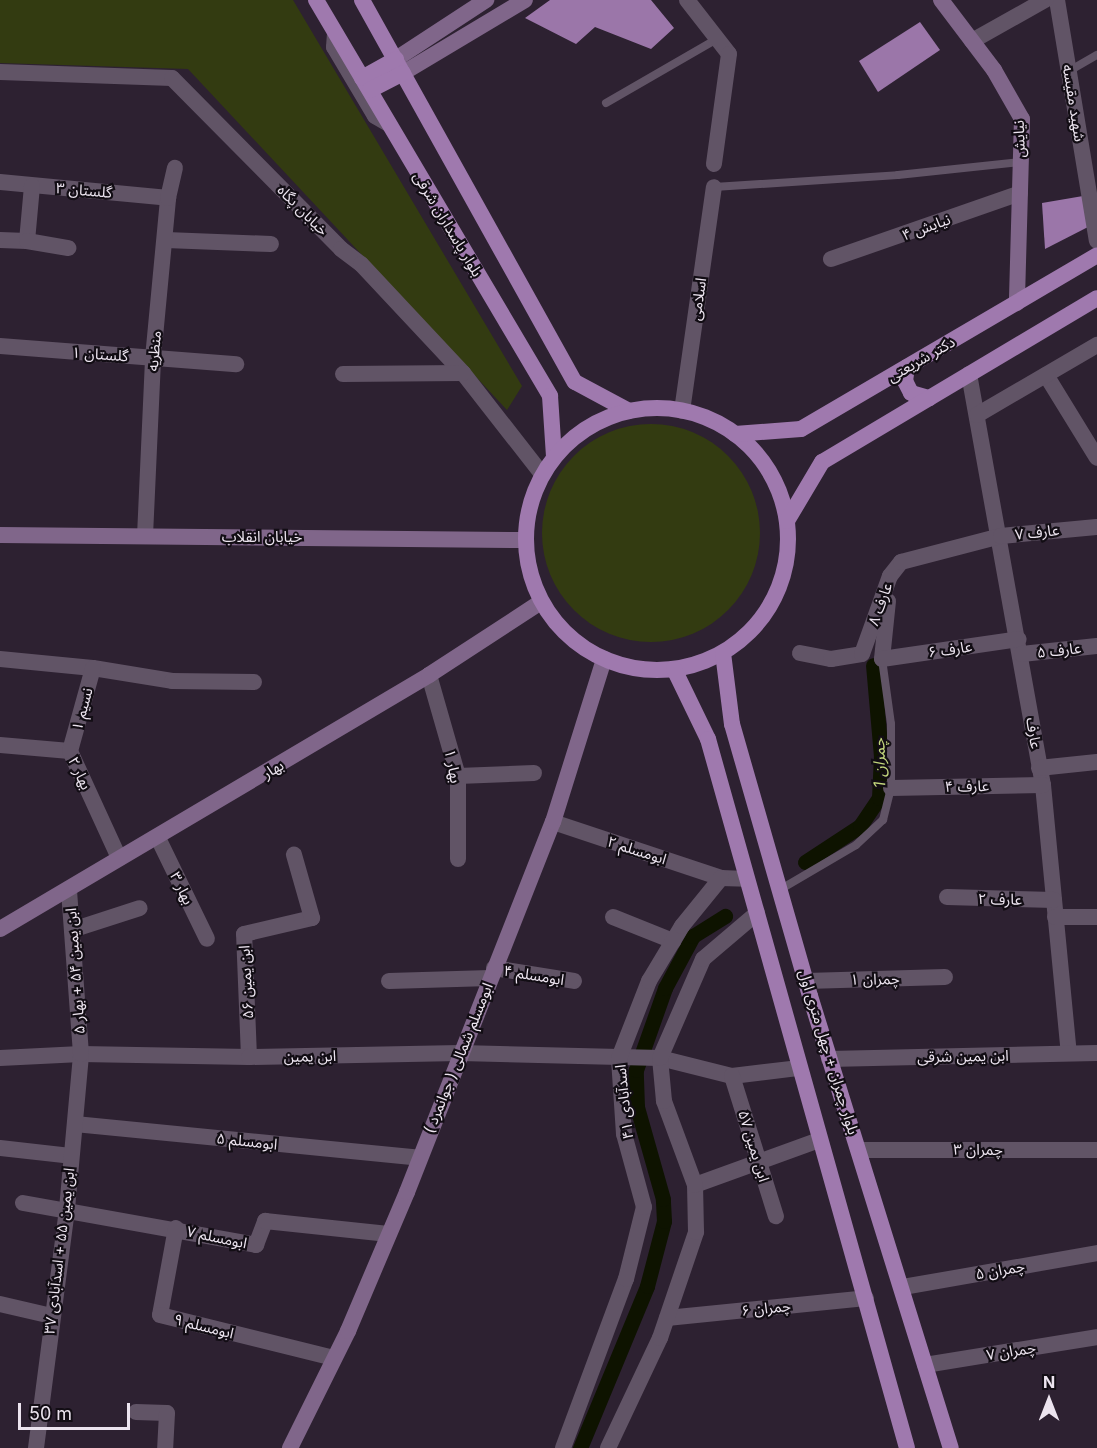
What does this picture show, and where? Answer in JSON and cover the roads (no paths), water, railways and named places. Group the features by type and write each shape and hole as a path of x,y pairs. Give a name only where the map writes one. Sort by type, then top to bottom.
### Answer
{"main road":[{"name":"بلوار پاسداران شرقی","path":"315,0 550,396 555,456"},
{"path":"362,0 575,382 629,411"},
{"path":"366,84 400,66 486,0"},
{"path":"400,66 421,63 525,0"},
{"name":"نیایش","path":"941,0 994,70 1022,119 1017,303"},
{"path":"414,92 421,63"},
{"name":"دکتر شریعتی","path":"735,434 801,429 1097,255"},
{"path":"787,521 822,462 969,374 1093,304"},
{"path":"907,367 905,381 911,393 929,398"},
{"path":"629,411 682,411 735,434 760,458 772,477 787,521 787,560 775,597 753,628 723,653 674,669 638,669 604,659 568,636 541,602 529,572 525,540 528,510 542,474 555,456 592,426 629,411"},
{"name":"خیابان انقلاب","path":"0,535 525,540"},
{"name":"بهار","path":"0,929 119,858 158,838 429,675 541,602"},
{"name":"بلوار چمران + چهل متری اول","path":"723,653 732,724 782,889 829,1059 903,1287 951,1448"},
{"name":"ابومسلم شمالی ( جوانمرد )","path":"290,1447 334,1359 388,1234 553,822 604,659"},
{"name":"بلوار چمران + چهل متری اول","path":"674,669 708,739 798,1068 866,1298 907,1448"}],"street":[{"path":"687,0 729,54 714,164"},
{"path":"972,41 1045,0"},
{"name":"شهید مقیسه","path":"1057,0 1097,241"},
{"path":"335,33 334,47 375,116 389,124"},
{"name":"خیابان پگاه","path":"0,72 172,78 361,264 463,373 542,474"},
{"name":"منظریه","path":"145,536 153,358 166,240 168,198 175,168"},
{"name":"گلستان ۳","path":"0,182 168,198"},
{"path":"27,241 32,186"},
{"name":"اسلامی","path":"682,411 714,187"},
{"name":"نیایش ۴","path":"831,259 1020,193"},
{"path":"0,240 27,241 68,248"},
{"path":"166,240 270,244"},
{"path":"977,415 1097,345"},
{"name":"گلستان ۱","path":"0,346 236,364"},
{"path":"343,374 463,373"},
{"name":"عارف","path":"969,374 1001,536 1041,777 1070,1053"},
{"path":"1046,375 1097,458"},
{"name":"عارف ۷","path":"1001,536 1097,527"},
{"name":"عارف ۸","path":"800,653 831,659 862,654 890,576 901,562 1001,536"},
{"path":"882,659 890,576"},
{"name":"عارف ۵","path":"1020,646 1097,646"},
{"name":"عارف ۶","path":"882,659 1020,646"},
{"path":"0,659 93,668 172,681 254,682"},
{"name":"نسیم ۱","path":"70,751 93,668"},
{"name":"بهار ۱","path":"429,675 458,776 458,860"},
{"name":"بهار ۲","path":"1,746 70,751 119,858"},
{"name":"عارف ۴","path":"891,788 1041,777 1097,762"},
{"path":"458,776 534,773"},
{"name":"ابومسلم ۲","path":"553,822 721,878 746,879"},
{"name":"بهار ۳","path":"158,838 207,939"},
{"name":"ابن یمین ۵۶","path":"249,1057 244,934 312,918 294,855"},
{"name":"اسدآبادی ۴۱","path":"563,1448 626,1279 644,1207 624,1134 619,1058 649,981 673,941 721,878"},
{"name":"ابن یمین ۵۴ + بهار ۵","path":"69,888 81,1054"},
{"name":"عارف ۲","path":"947,897 1054,900"},
{"path":"72,930 140,908"},
{"path":"608,1448 667,1318 696,1233 695,1185 664,1101 660,1058 703,959 757,913"},
{"path":"613,917 673,941"},
{"path":"1055,917 1097,917"},
{"name":"ابومسلم ۴","path":"389,981 492,973 574,981"},
{"name":"چمران ۱","path":"806,981 945,978"},
{"name":"ابن یمین","path":"0,1058 81,1054 249,1057 460,1053 660,1058"},
{"name":"ابن یمین شرقی","path":"829,1059 1097,1053"},
{"name":"ابن یمین ۵۵ + اسدآبادی ۳۷","path":"36,1448 67,1209 81,1054"},
{"path":"660,1058 732,1076 798,1068"},
{"name":"ابن یمین ۵۷","path":"732,1076 776,1216"},
{"name":"ابومسلم ۵","path":"75,1124 419,1158"},
{"path":"695,1185 819,1140"},
{"path":"0,1148 71,1156"},
{"name":"چمران ۳","path":"859,1150 1097,1150"},
{"name":"ابومسلم ۷","path":"23,1203 176,1228 256,1245 265,1221 388,1234"},
{"name":"ابومسلم ۹","path":"176,1228 160,1315 334,1359"},
{"name":"چمران ۵","path":"903,1287 1097,1254"},
{"name":"چمران ۶","path":"667,1318 866,1298"},
{"path":"0,1304 52,1316"},
{"name":"چمران ۷","path":"926,1365 1097,1337"},
{"path":"136,1412 167,1413 165,1448"}],"lane":[{"path":"606,103 717,39"},
{"path":"1069,71 1097,55"},
{"path":"714,187 898,176 1020,162"},
{"path":"782,889 856,844 883,820 891,788 891,724 882,659"}],"waterway":[{"name":"چمران 1","path":"805,862 860,826 879,798 881,756 873,665"},
{"path":"580,1448 647,1286 664,1221 663,1199 637,1107 636,1070 665,988 693,936 725,916"}]}
